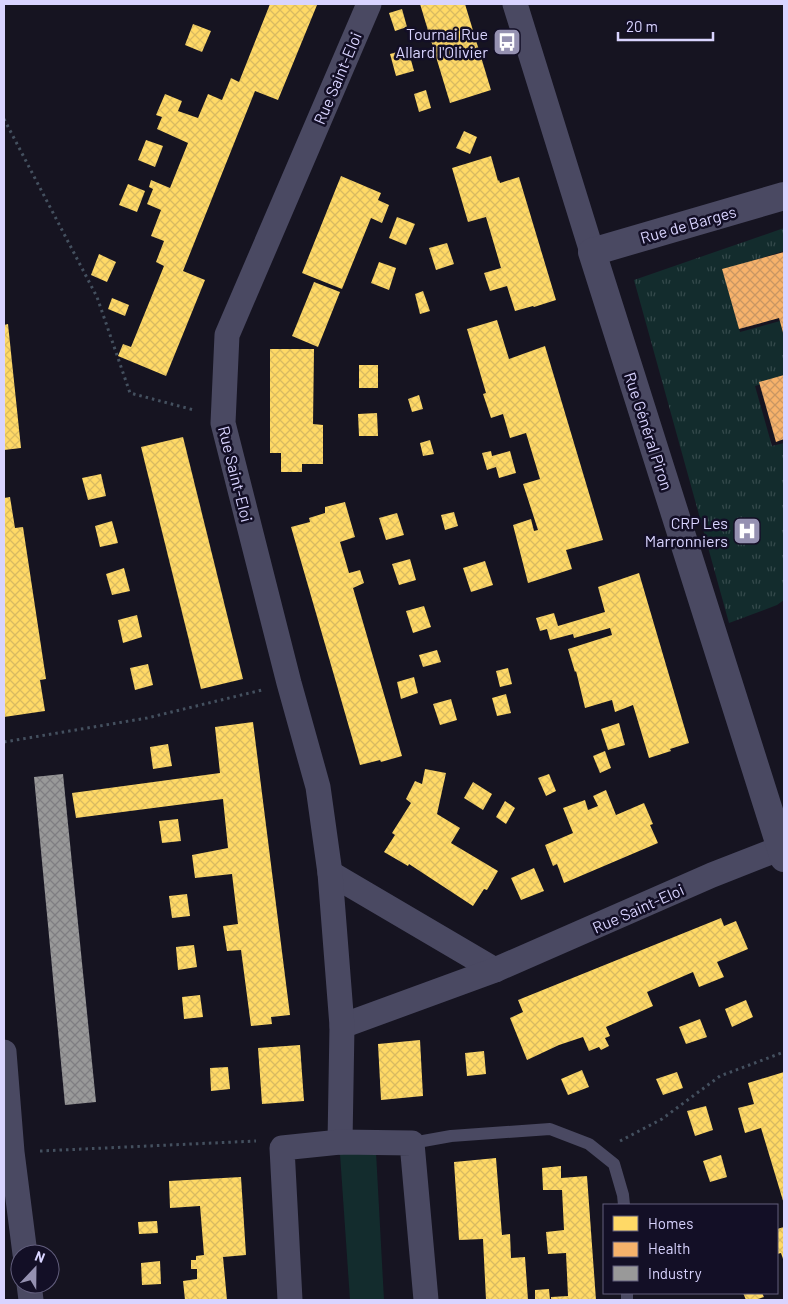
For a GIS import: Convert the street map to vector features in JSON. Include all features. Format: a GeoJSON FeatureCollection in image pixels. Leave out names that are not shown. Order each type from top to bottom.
{"type":"FeatureCollection","features":[{"type":"Feature","properties":{"kind":"street","name":"Rue Saint-Eloi"},"geometry":{"type":"LineString","coordinates":[[340,1142],[342,1026],[330,873],[318,787],[289,683],[223,423],[227,335],[369,4]]}},
{"type":"Feature","properties":{"kind":"street","name":"Rue Général Piron"},"geometry":{"type":"LineString","coordinates":[[515,4],[783,853]]}},
{"type":"Feature","properties":{"kind":"street","name":"Rue de Barges"},"geometry":{"type":"LineString","coordinates":[[592,252],[784,196]]}},
{"type":"Feature","properties":{"kind":"street","name":"Rue Saint-Eloi"},"geometry":{"type":"LineString","coordinates":[[342,1026],[495,970],[712,875],[783,853]]}},
{"type":"Feature","properties":{"kind":"street"},"geometry":{"type":"LineString","coordinates":[[330,873],[495,970]]}},
{"type":"Feature","properties":{"kind":"street"},"geometry":{"type":"LineString","coordinates":[[4,1052],[8,1153],[23,1244]]}},
{"type":"Feature","properties":{"kind":"street"},"geometry":{"type":"LineString","coordinates":[[290,1300],[282,1148],[340,1142],[412,1144],[426,1300]]}},
{"type":"Feature","properties":{"kind":"lane"},"geometry":{"type":"LineString","coordinates":[[412,1144],[450,1136],[550,1129],[589,1144],[614,1164],[624,1195],[624,1204]]}},
{"type":"Feature","properties":{"kind":"path"},"geometry":{"type":"LineString","coordinates":[[4,119],[97,297],[130,393],[192,409],[223,423]]}},
{"type":"Feature","properties":{"kind":"path"},"geometry":{"type":"LineString","coordinates":[[4,742],[148,718],[289,683]]}},
{"type":"Feature","properties":{"kind":"path"},"geometry":{"type":"LineString","coordinates":[[614,1164],[616,1143],[662,1119],[720,1076],[784,1052]]}},
{"type":"Feature","properties":{"kind":"path"},"geometry":{"type":"LineString","coordinates":[[8,1153],[266,1141],[282,1148]]}},
{"type":"Feature","properties":{"kind":"green space","name":"CRP Les Marronniers"},"geometry":{"type":"Polygon","coordinates":[[[784,228],[784,251],[723,270],[740,332],[780,321],[784,337],[784,378],[755,386],[772,446],[784,443],[784,600],[777,605],[729,623],[634,280],[784,228]]]}},
{"type":"Feature","properties":{"kind":"green space"},"geometry":{"type":"Polygon","coordinates":[[[376,1152],[384,1300],[350,1300],[340,1154],[376,1152]]]}},
{"type":"Feature","properties":{"kind":"building: Homes"},"geometry":{"type":"Polygon","coordinates":[[[270,4],[317,5],[278,100],[255,91],[183,271],[205,280],[166,376],[118,356],[123,344],[131,347],[164,266],[156,262],[164,241],[151,236],[161,210],[147,204],[153,189],[149,187],[151,180],[170,188],[188,143],[157,129],[162,117],[156,115],[165,94],[182,101],[178,111],[198,118],[208,94],[222,100],[231,78],[239,82],[270,4]]]}},
{"type":"Feature","properties":{"kind":"building: Homes"},"geometry":{"type":"Polygon","coordinates":[[[420,4],[465,4],[491,90],[450,103],[420,4]]]}},
{"type":"Feature","properties":{"kind":"building: Homes"},"geometry":{"type":"Polygon","coordinates":[[[402,9],[407,27],[395,31],[389,13],[402,9]]]}},
{"type":"Feature","properties":{"kind":"building: Homes"},"geometry":{"type":"Polygon","coordinates":[[[193,24],[211,31],[202,52],[185,45],[193,24]]]}},
{"type":"Feature","properties":{"kind":"building: Homes"},"geometry":{"type":"Polygon","coordinates":[[[408,49],[414,71],[396,76],[390,54],[408,49]]]}},
{"type":"Feature","properties":{"kind":"building: Homes"},"geometry":{"type":"Polygon","coordinates":[[[426,90],[431,108],[419,112],[414,94],[426,90]]]}},
{"type":"Feature","properties":{"kind":"building: Homes"},"geometry":{"type":"Polygon","coordinates":[[[464,131],[477,137],[470,154],[456,148],[464,131]]]}},
{"type":"Feature","properties":{"kind":"building: Homes"},"geometry":{"type":"Polygon","coordinates":[[[146,140],[163,146],[155,167],[138,160],[146,140]]]}},
{"type":"Feature","properties":{"kind":"building: Homes"},"geometry":{"type":"Polygon","coordinates":[[[491,156],[500,183],[519,177],[556,300],[515,311],[507,286],[490,291],[484,273],[501,268],[486,217],[468,222],[452,168],[491,156]]]}},
{"type":"Feature","properties":{"kind":"building: Homes"},"geometry":{"type":"Polygon","coordinates":[[[341,176],[381,193],[378,200],[389,205],[382,223],[371,218],[342,289],[302,273],[341,176]]]}},
{"type":"Feature","properties":{"kind":"building: Homes"},"geometry":{"type":"Polygon","coordinates":[[[128,184],[145,191],[137,212],[119,205],[128,184]]]}},
{"type":"Feature","properties":{"kind":"building: Homes"},"geometry":{"type":"Polygon","coordinates":[[[397,217],[415,224],[406,245],[389,238],[397,217]]]}},
{"type":"Feature","properties":{"kind":"building: Homes"},"geometry":{"type":"Polygon","coordinates":[[[447,243],[454,264],[436,270],[429,248],[447,243]]]}},
{"type":"Feature","properties":{"kind":"building: Homes"},"geometry":{"type":"Polygon","coordinates":[[[99,254],[116,262],[107,282],[91,275],[99,254]]]}},
{"type":"Feature","properties":{"kind":"building: Homes"},"geometry":{"type":"Polygon","coordinates":[[[379,262],[396,268],[389,290],[371,283],[379,262]]]}},
{"type":"Feature","properties":{"kind":"building: Homes"},"geometry":{"type":"Polygon","coordinates":[[[314,282],[340,292],[318,347],[292,336],[314,282]]]}},
{"type":"Feature","properties":{"kind":"building: Homes"},"geometry":{"type":"Polygon","coordinates":[[[423,291],[430,311],[420,314],[415,294],[423,291]]]}},
{"type":"Feature","properties":{"kind":"building: Homes"},"geometry":{"type":"Polygon","coordinates":[[[112,298],[129,305],[125,316],[108,309],[112,298]]]}},
{"type":"Feature","properties":{"kind":"building: Homes"},"geometry":{"type":"Polygon","coordinates":[[[497,320],[509,359],[545,346],[603,540],[566,550],[572,569],[528,583],[513,525],[531,519],[534,531],[538,530],[523,484],[540,479],[526,433],[510,438],[503,414],[491,418],[483,394],[486,393],[467,329],[497,320]]]}},
{"type":"Feature","properties":{"kind":"building: Homes"},"geometry":{"type":"Polygon","coordinates":[[[8,324],[21,448],[4,450],[4,325],[8,324]]]}},
{"type":"Feature","properties":{"kind":"building: Homes"},"geometry":{"type":"Polygon","coordinates":[[[270,349],[314,349],[313,424],[323,425],[323,464],[302,464],[302,472],[281,472],[281,453],[270,453],[270,349]]]}},
{"type":"Feature","properties":{"kind":"building: Homes"},"geometry":{"type":"Polygon","coordinates":[[[359,365],[378,365],[378,388],[359,388],[359,365]]]}},
{"type":"Feature","properties":{"kind":"building: Homes"},"geometry":{"type":"Polygon","coordinates":[[[419,395],[423,409],[412,412],[408,399],[419,395]]]}},
{"type":"Feature","properties":{"kind":"building: Homes"},"geometry":{"type":"Polygon","coordinates":[[[377,413],[378,436],[359,436],[358,414],[377,413]]]}},
{"type":"Feature","properties":{"kind":"building: Homes"},"geometry":{"type":"Polygon","coordinates":[[[183,437],[243,679],[201,689],[141,447],[183,437]]]}},
{"type":"Feature","properties":{"kind":"building: Homes"},"geometry":{"type":"Polygon","coordinates":[[[430,440],[434,454],[423,456],[420,443],[430,440]]]}},
{"type":"Feature","properties":{"kind":"building: Homes"},"geometry":{"type":"Polygon","coordinates":[[[491,451],[492,456],[510,451],[516,473],[499,478],[496,467],[487,470],[482,453],[491,451]]]}},
{"type":"Feature","properties":{"kind":"building: Homes"},"geometry":{"type":"Polygon","coordinates":[[[101,474],[106,496],[88,500],[82,478],[101,474]]]}},
{"type":"Feature","properties":{"kind":"building: Homes"},"geometry":{"type":"Polygon","coordinates":[[[10,497],[15,528],[23,527],[46,679],[40,680],[45,711],[4,717],[4,498],[10,497]]]}},
{"type":"Feature","properties":{"kind":"building: Homes"},"geometry":{"type":"Polygon","coordinates":[[[345,502],[355,537],[340,542],[349,573],[360,570],[364,583],[353,588],[402,756],[360,765],[291,527],[310,522],[309,518],[325,513],[325,507],[345,502]]]}},
{"type":"Feature","properties":{"kind":"building: Homes"},"geometry":{"type":"Polygon","coordinates":[[[454,512],[458,526],[445,530],[441,515],[454,512]]]}},
{"type":"Feature","properties":{"kind":"building: Homes"},"geometry":{"type":"Polygon","coordinates":[[[397,513],[404,535],[386,540],[379,518],[397,513]]]}},
{"type":"Feature","properties":{"kind":"building: Homes"},"geometry":{"type":"Polygon","coordinates":[[[112,521],[118,543],[100,547],[95,526],[112,521]]]}},
{"type":"Feature","properties":{"kind":"building: Homes"},"geometry":{"type":"Polygon","coordinates":[[[410,559],[416,580],[399,585],[392,564],[410,559]]]}},
{"type":"Feature","properties":{"kind":"building: Homes"},"geometry":{"type":"Polygon","coordinates":[[[485,561],[493,585],[471,592],[463,568],[485,561]]]}},
{"type":"Feature","properties":{"kind":"building: Homes"},"geometry":{"type":"Polygon","coordinates":[[[124,568],[130,591],[112,595],[106,574],[124,568]]]}},
{"type":"Feature","properties":{"kind":"building: Homes"},"geometry":{"type":"Polygon","coordinates":[[[639,573],[689,743],[649,758],[633,705],[615,712],[612,700],[585,708],[576,671],[568,649],[612,635],[610,628],[574,638],[573,634],[550,640],[547,629],[540,631],[536,618],[554,613],[558,626],[605,612],[598,587],[639,573]]]}},
{"type":"Feature","properties":{"kind":"building: Homes"},"geometry":{"type":"Polygon","coordinates":[[[424,606],[431,627],[413,633],[406,611],[424,606]]]}},
{"type":"Feature","properties":{"kind":"building: Homes"},"geometry":{"type":"Polygon","coordinates":[[[137,615],[142,637],[123,643],[118,620],[137,615]]]}},
{"type":"Feature","properties":{"kind":"building: Homes"},"geometry":{"type":"Polygon","coordinates":[[[437,650],[441,662],[423,667],[419,655],[437,650]]]}},
{"type":"Feature","properties":{"kind":"building: Homes"},"geometry":{"type":"Polygon","coordinates":[[[148,664],[153,685],[135,690],[130,668],[148,664]]]}},
{"type":"Feature","properties":{"kind":"building: Homes"},"geometry":{"type":"Polygon","coordinates":[[[508,668],[512,684],[500,687],[496,671],[508,668]]]}},
{"type":"Feature","properties":{"kind":"building: Homes"},"geometry":{"type":"Polygon","coordinates":[[[414,677],[418,693],[401,699],[397,682],[414,677]]]}},
{"type":"Feature","properties":{"kind":"building: Homes"},"geometry":{"type":"Polygon","coordinates":[[[506,694],[511,713],[497,716],[492,698],[506,694]]]}},
{"type":"Feature","properties":{"kind":"building: Homes"},"geometry":{"type":"Polygon","coordinates":[[[451,699],[457,720],[440,725],[433,704],[451,699]]]}},
{"type":"Feature","properties":{"kind":"building: Homes"},"geometry":{"type":"Polygon","coordinates":[[[253,722],[290,1015],[271,1017],[272,1024],[251,1026],[241,950],[227,951],[223,926],[238,924],[232,874],[195,878],[192,855],[228,848],[223,799],[76,818],[72,793],[220,773],[215,727],[253,722]]]}},
{"type":"Feature","properties":{"kind":"building: Homes"},"geometry":{"type":"Polygon","coordinates":[[[619,723],[625,745],[608,750],[601,729],[619,723]]]}},
{"type":"Feature","properties":{"kind":"building: Homes"},"geometry":{"type":"Polygon","coordinates":[[[168,744],[172,766],[153,769],[150,747],[168,744]]]}},
{"type":"Feature","properties":{"kind":"building: Homes"},"geometry":{"type":"Polygon","coordinates":[[[605,751],[611,768],[600,773],[593,756],[605,751]]]}},
{"type":"Feature","properties":{"kind":"building: Homes"},"geometry":{"type":"Polygon","coordinates":[[[425,769],[446,773],[437,814],[460,828],[451,843],[498,871],[487,890],[484,889],[473,906],[409,864],[408,866],[384,852],[395,835],[392,833],[411,803],[406,799],[415,781],[422,784],[425,769]]]}},
{"type":"Feature","properties":{"kind":"building: Homes"},"geometry":{"type":"Polygon","coordinates":[[[549,774],[556,791],[546,796],[538,778],[549,774]]]}},
{"type":"Feature","properties":{"kind":"building: Homes"},"geometry":{"type":"Polygon","coordinates":[[[473,782],[492,794],[483,810],[464,798],[473,782]]]}},
{"type":"Feature","properties":{"kind":"building: Homes"},"geometry":{"type":"Polygon","coordinates":[[[606,790],[616,815],[644,803],[653,824],[650,825],[658,843],[564,883],[557,864],[553,866],[545,845],[573,833],[563,808],[585,800],[588,810],[598,806],[593,796],[606,790]]]}},
{"type":"Feature","properties":{"kind":"building: Homes"},"geometry":{"type":"Polygon","coordinates":[[[505,801],[515,808],[506,824],[496,817],[505,801]]]}},
{"type":"Feature","properties":{"kind":"building: Homes"},"geometry":{"type":"Polygon","coordinates":[[[178,819],[181,841],[162,843],[159,821],[178,819]]]}},
{"type":"Feature","properties":{"kind":"building: Homes"},"geometry":{"type":"Polygon","coordinates":[[[534,868],[544,891],[521,900],[511,878],[534,868]]]}},
{"type":"Feature","properties":{"kind":"building: Homes"},"geometry":{"type":"Polygon","coordinates":[[[187,894],[190,916],[172,918],[169,896],[187,894]]]}},
{"type":"Feature","properties":{"kind":"building: Homes"},"geometry":{"type":"Polygon","coordinates":[[[721,918],[724,926],[736,921],[748,949],[717,962],[724,977],[699,987],[693,972],[647,992],[653,1006],[606,1027],[610,1036],[605,1038],[609,1046],[601,1050],[599,1047],[589,1051],[583,1037],[559,1045],[527,1060],[510,1018],[523,1012],[518,1000],[721,918]]]}},
{"type":"Feature","properties":{"kind":"building: Homes"},"geometry":{"type":"Polygon","coordinates":[[[194,945],[197,967],[178,970],[176,947],[194,945]]]}},
{"type":"Feature","properties":{"kind":"building: Homes"},"geometry":{"type":"Polygon","coordinates":[[[200,995],[203,1017],[184,1019],[182,997],[200,995]]]}},
{"type":"Feature","properties":{"kind":"building: Homes"},"geometry":{"type":"Polygon","coordinates":[[[746,1000],[753,1017],[732,1027],[725,1009],[746,1000]]]}},
{"type":"Feature","properties":{"kind":"building: Homes"},"geometry":{"type":"Polygon","coordinates":[[[700,1019],[707,1037],[686,1044],[679,1027],[700,1019]]]}},
{"type":"Feature","properties":{"kind":"building: Homes"},"geometry":{"type":"Polygon","coordinates":[[[420,1040],[423,1096],[381,1100],[378,1044],[420,1040]]]}},
{"type":"Feature","properties":{"kind":"building: Homes"},"geometry":{"type":"Polygon","coordinates":[[[300,1045],[304,1101],[262,1104],[258,1048],[300,1045]]]}},
{"type":"Feature","properties":{"kind":"building: Homes"},"geometry":{"type":"Polygon","coordinates":[[[484,1051],[486,1074],[467,1076],[465,1053],[484,1051]]]}},
{"type":"Feature","properties":{"kind":"building: Homes"},"geometry":{"type":"Polygon","coordinates":[[[228,1067],[230,1089],[211,1091],[210,1068],[228,1067]]]}},
{"type":"Feature","properties":{"kind":"building: Homes"},"geometry":{"type":"Polygon","coordinates":[[[582,1070],[589,1087],[568,1095],[561,1079],[582,1070]]]}},
{"type":"Feature","properties":{"kind":"building: Homes"},"geometry":{"type":"Polygon","coordinates":[[[677,1072],[683,1088],[663,1095],[656,1079],[677,1072]]]}},
{"type":"Feature","properties":{"kind":"building: Homes"},"geometry":{"type":"Polygon","coordinates":[[[784,1072],[784,1204],[761,1128],[745,1133],[738,1108],[754,1104],[748,1083],[784,1072]]]}},
{"type":"Feature","properties":{"kind":"building: Homes"},"geometry":{"type":"Polygon","coordinates":[[[706,1106],[713,1130],[695,1136],[687,1111],[706,1106]]]}},
{"type":"Feature","properties":{"kind":"building: Homes"},"geometry":{"type":"Polygon","coordinates":[[[721,1155],[727,1177],[710,1182],[703,1161],[721,1155]]]}},
{"type":"Feature","properties":{"kind":"building: Homes"},"geometry":{"type":"Polygon","coordinates":[[[496,1158],[502,1235],[510,1234],[511,1258],[525,1257],[528,1300],[486,1300],[483,1239],[459,1240],[454,1162],[496,1158]]]}},
{"type":"Feature","properties":{"kind":"building: Homes"},"geometry":{"type":"Polygon","coordinates":[[[561,1166],[561,1178],[587,1176],[596,1300],[551,1300],[551,1297],[568,1296],[566,1253],[548,1254],[546,1232],[564,1230],[562,1190],[543,1190],[542,1168],[561,1166]]]}},
{"type":"Feature","properties":{"kind":"building: Homes"},"geometry":{"type":"Polygon","coordinates":[[[241,1177],[246,1255],[223,1257],[227,1300],[185,1300],[183,1281],[197,1279],[197,1269],[191,1269],[191,1260],[196,1260],[196,1256],[204,1255],[200,1206],[170,1208],[169,1181],[241,1177]]]}},
{"type":"Feature","properties":{"kind":"building: Homes"},"geometry":{"type":"Polygon","coordinates":[[[157,1221],[158,1233],[139,1234],[138,1222],[157,1221]]]}},
{"type":"Feature","properties":{"kind":"building: Homes"},"geometry":{"type":"Polygon","coordinates":[[[784,1227],[784,1262],[781,1253],[778,1254],[778,1229],[784,1227]]]}},
{"type":"Feature","properties":{"kind":"building: Homes"},"geometry":{"type":"Polygon","coordinates":[[[160,1261],[161,1284],[142,1285],[141,1263],[160,1261]]]}},
{"type":"Feature","properties":{"kind":"building: Homes"},"geometry":{"type":"Polygon","coordinates":[[[549,1289],[550,1300],[535,1300],[535,1290],[549,1289]]]}},
{"type":"Feature","properties":{"kind":"building: Homes"},"geometry":{"type":"Polygon","coordinates":[[[743,1294],[762,1294],[764,1297],[755,1300],[746,1300],[743,1294]]]}},
{"type":"Feature","properties":{"kind":"building: Health"},"geometry":{"type":"Polygon","coordinates":[[[784,252],[784,336],[779,318],[739,329],[722,269],[784,252]]]}},
{"type":"Feature","properties":{"kind":"building: Health"},"geometry":{"type":"Polygon","coordinates":[[[784,375],[784,439],[776,442],[759,382],[784,375]]]}},
{"type":"Feature","properties":{"kind":"building: Industry"},"geometry":{"type":"Polygon","coordinates":[[[63,774],[96,1102],[65,1105],[34,777],[63,774]]]}},
{"type":"Feature","properties":{"kind":"place","name":"Tournai Rue Allard l'Olivier"},"geometry":{"type":"Point","coordinates":[507,42]}},
{"type":"Feature","properties":{"kind":"place","name":"CRP Les Marronniers"},"geometry":{"type":"Point","coordinates":[747,531]}}]}
